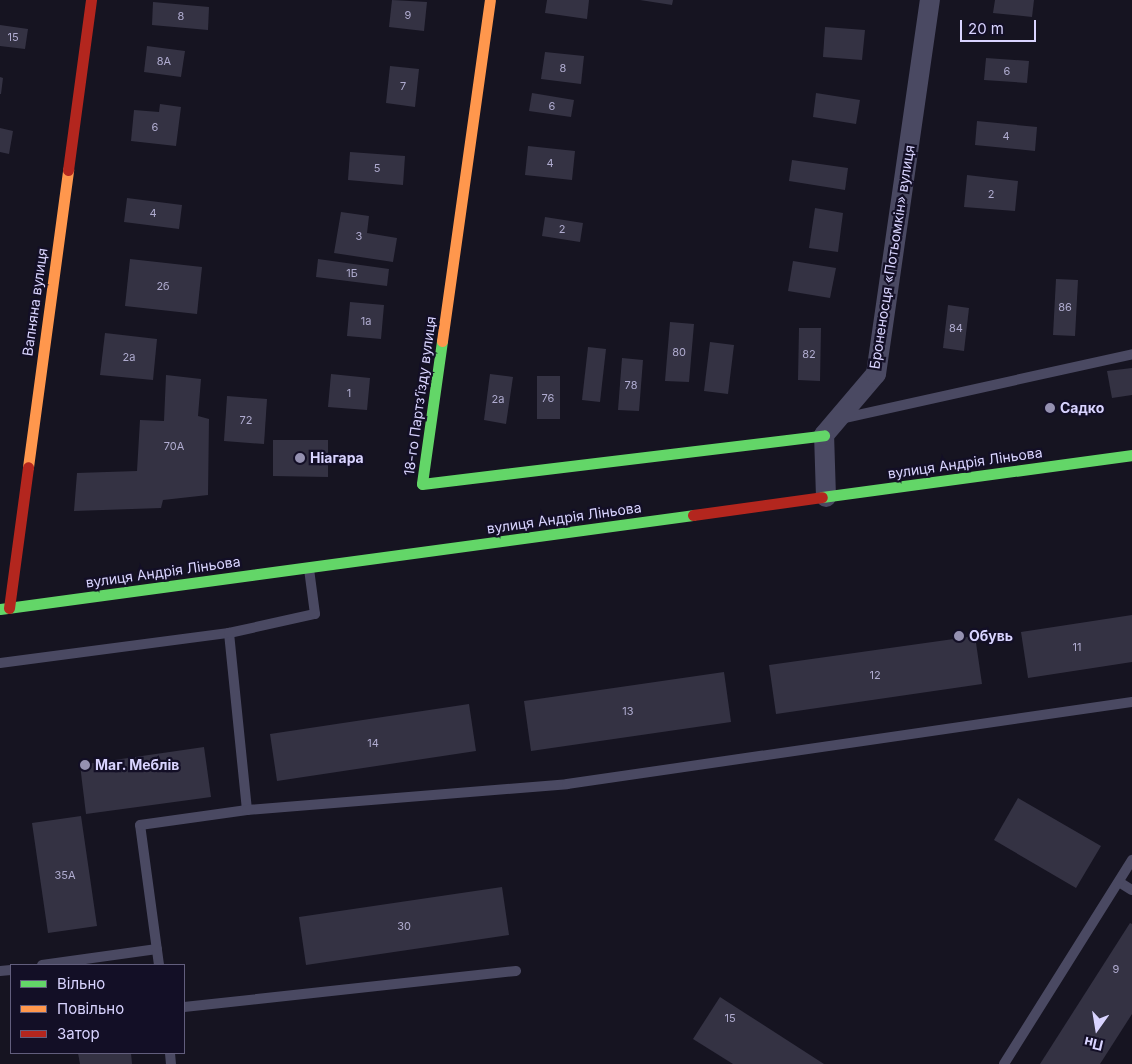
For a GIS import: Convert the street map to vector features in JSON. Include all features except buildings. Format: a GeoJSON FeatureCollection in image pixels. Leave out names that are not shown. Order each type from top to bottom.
{"type":"FeatureCollection","features":[{"type":"Feature","properties":{"kind":"street","name":"Вапняна вулиця"},"geometry":{"type":"LineString","coordinates":[[5,608],[91,0]]}},
{"type":"Feature","properties":{"kind":"street","name":"18-го Партз’їзду вулиця"},"geometry":{"type":"LineString","coordinates":[[490,0],[422,484],[824,436]]}},
{"type":"Feature","properties":{"kind":"street","name":"Броненосця «Потьомкін» вулиця"},"geometry":{"type":"LineString","coordinates":[[824,436],[876,374],[930,0]]}},
{"type":"Feature","properties":{"kind":"street"},"geometry":{"type":"LineString","coordinates":[[824,436],[826,497]]}},
{"type":"Feature","properties":{"kind":"street","name":"вулиця Андрія Ліньова"},"geometry":{"type":"LineString","coordinates":[[5,608],[1132,455]]}},
{"type":"Feature","properties":{"kind":"lane"},"geometry":{"type":"LineString","coordinates":[[838,419],[1132,354]]}},
{"type":"Feature","properties":{"kind":"lane"},"geometry":{"type":"LineString","coordinates":[[0,663],[229,633],[316,614],[309,568]]}},
{"type":"Feature","properties":{"kind":"lane"},"geometry":{"type":"LineString","coordinates":[[229,633],[247,810]]}},
{"type":"Feature","properties":{"kind":"lane"},"geometry":{"type":"LineString","coordinates":[[159,964],[140,825],[247,810],[567,784],[1132,702]]}},
{"type":"Feature","properties":{"kind":"lane"},"geometry":{"type":"LineString","coordinates":[[1004,1064],[1132,860]]}},
{"type":"Feature","properties":{"kind":"lane"},"geometry":{"type":"LineString","coordinates":[[1119,882],[1132,890]]}},
{"type":"Feature","properties":{"kind":"lane"},"geometry":{"type":"LineString","coordinates":[[49,964],[157,949]]}},
{"type":"Feature","properties":{"kind":"lane"},"geometry":{"type":"LineString","coordinates":[[185,1007],[516,972]]}},
{"type":"Feature","properties":{"kind":"traffic: fast"},"geometry":{"type":"LineString","coordinates":[[442,341],[422,484],[824,435]]}},
{"type":"Feature","properties":{"kind":"traffic: fast"},"geometry":{"type":"LineString","coordinates":[[822,497],[1132,455]]}},
{"type":"Feature","properties":{"kind":"traffic: fast"},"geometry":{"type":"LineString","coordinates":[[0,609],[693,515]]}},
{"type":"Feature","properties":{"kind":"traffic: slow"},"geometry":{"type":"LineString","coordinates":[[442,341],[490,0]]}},
{"type":"Feature","properties":{"kind":"traffic: slow"},"geometry":{"type":"LineString","coordinates":[[28,467],[68,170]]}},
{"type":"Feature","properties":{"kind":"traffic: jam"},"geometry":{"type":"LineString","coordinates":[[68,170],[91,0]]}},
{"type":"Feature","properties":{"kind":"traffic: jam"},"geometry":{"type":"LineString","coordinates":[[9,608],[28,467]]}},
{"type":"Feature","properties":{"kind":"traffic: jam"},"geometry":{"type":"LineString","coordinates":[[693,515],[822,497]]}},
{"type":"Feature","properties":{"kind":"place","name":"Садко"},"geometry":{"type":"Point","coordinates":[1050,408]}},
{"type":"Feature","properties":{"kind":"place","name":"Ніагара"},"geometry":{"type":"Point","coordinates":[300,458]}},
{"type":"Feature","properties":{"kind":"place","name":"Обувь"},"geometry":{"type":"Point","coordinates":[959,636]}},
{"type":"Feature","properties":{"kind":"place","name":"Маг. Меблів"},"geometry":{"type":"Point","coordinates":[85,765]}}]}
